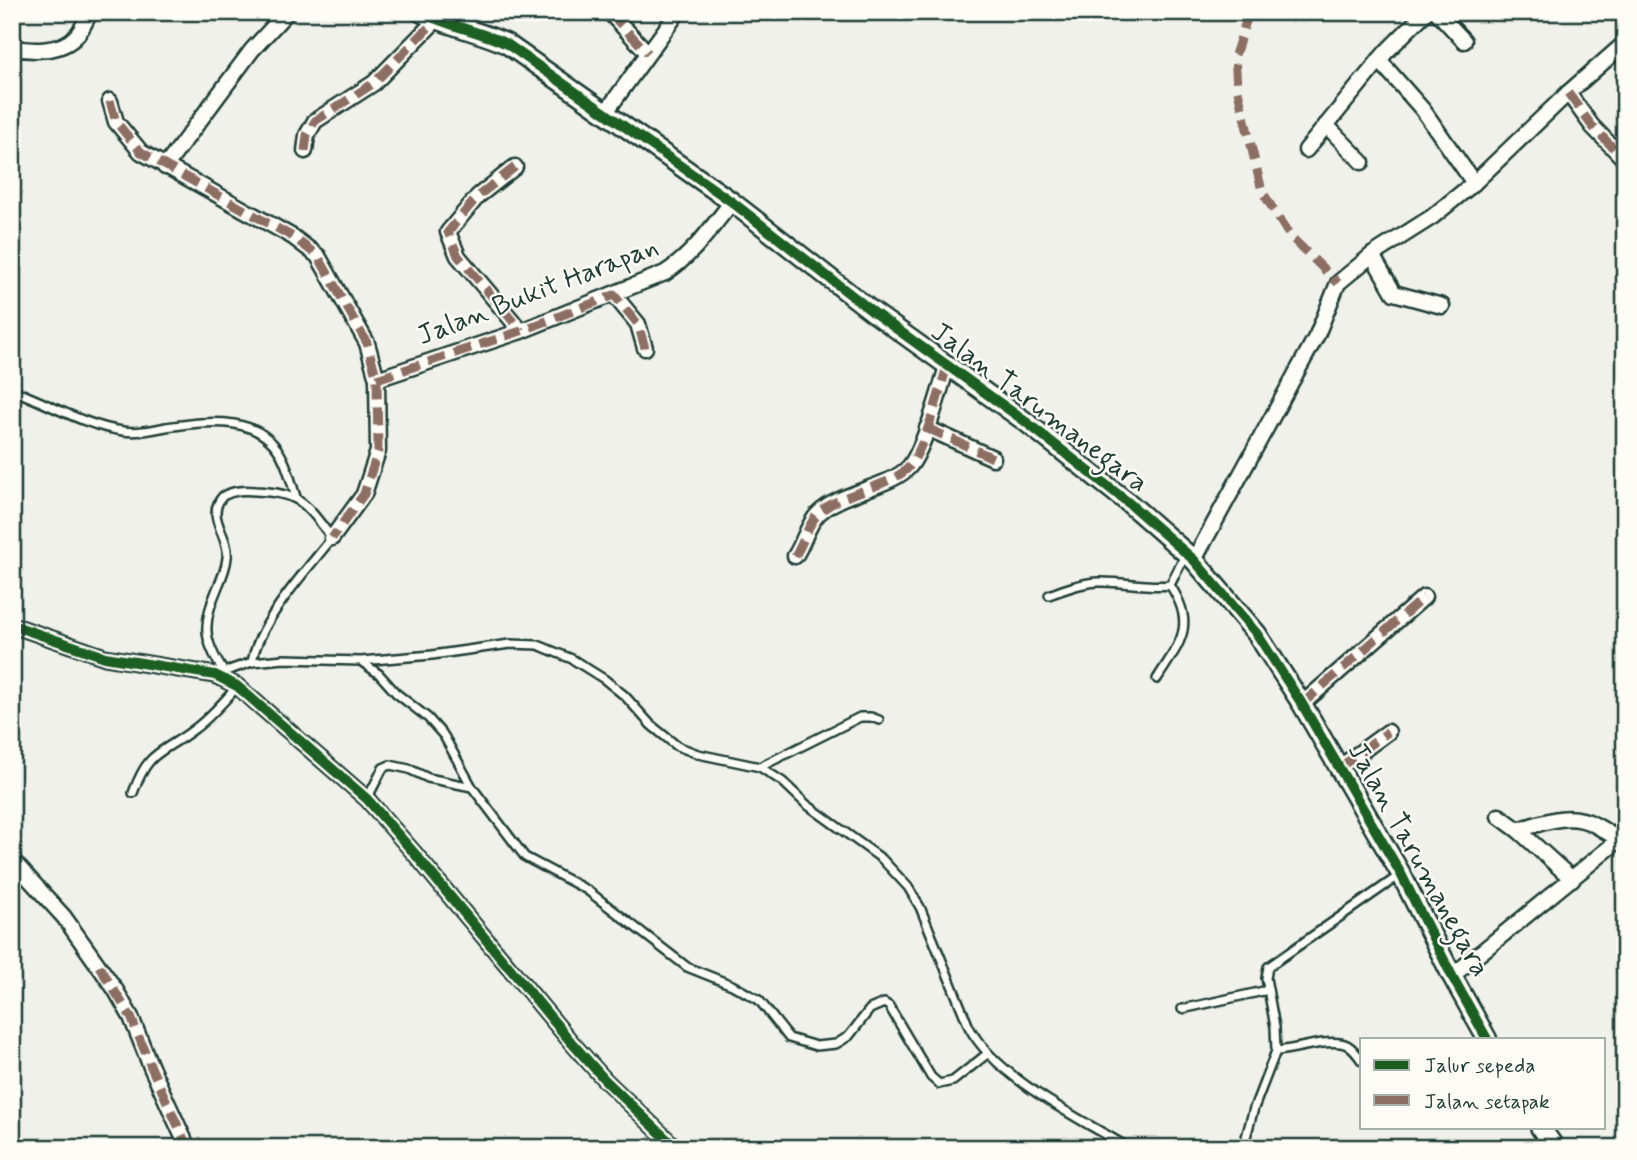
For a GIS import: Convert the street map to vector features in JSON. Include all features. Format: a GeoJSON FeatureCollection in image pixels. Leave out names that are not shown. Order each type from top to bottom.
{"type":"FeatureCollection","features":[{"type":"Feature","properties":{"kind":"street"},"geometry":{"type":"LineString","coordinates":[[12,47],[42,50],[69,43],[79,33],[90,12]]}},
{"type":"Feature","properties":{"kind":"street"},"geometry":{"type":"LineString","coordinates":[[165,167],[252,50],[288,12]]}},
{"type":"Feature","properties":{"kind":"street"},"geometry":{"type":"LineString","coordinates":[[609,12],[648,53]]}},
{"type":"Feature","properties":{"kind":"street"},"geometry":{"type":"LineString","coordinates":[[606,112],[678,12]]}},
{"type":"Feature","properties":{"kind":"street"},"geometry":{"type":"LineString","coordinates":[[1306,150],[1379,61],[1426,12]]}},
{"type":"Feature","properties":{"kind":"street"},"geometry":{"type":"LineString","coordinates":[[1437,12],[1464,41]]}},
{"type":"Feature","properties":{"kind":"street"},"geometry":{"type":"LineString","coordinates":[[305,151],[307,135],[316,121],[374,83],[428,16]]}},
{"type":"Feature","properties":{"kind":"street","name":"Jalan Tarumanegara"},"geometry":{"type":"LineString","coordinates":[[428,16],[507,44],[606,112],[732,202],[873,312],[1069,455],[1190,557],[1257,634],[1302,705],[1401,874],[1486,1038]]}},
{"type":"Feature","properties":{"kind":"street"},"geometry":{"type":"LineString","coordinates":[[1190,557],[1317,335],[1338,283],[1372,255],[1432,217],[1474,183],[1625,43]]}},
{"type":"Feature","properties":{"kind":"street"},"geometry":{"type":"LineString","coordinates":[[1379,61],[1423,110],[1474,183]]}},
{"type":"Feature","properties":{"kind":"street"},"geometry":{"type":"LineString","coordinates":[[1568,93],[1592,126],[1625,160]]}},
{"type":"Feature","properties":{"kind":"street"},"geometry":{"type":"LineString","coordinates":[[110,101],[116,122],[141,152],[293,237],[313,251],[367,343],[377,379],[378,451],[363,494],[332,538]]}},
{"type":"Feature","properties":{"kind":"street"},"geometry":{"type":"LineString","coordinates":[[1326,125],[1362,162]]}},
{"type":"Feature","properties":{"kind":"street"},"geometry":{"type":"LineString","coordinates":[[515,167],[478,196],[448,232],[458,256],[521,331]]}},
{"type":"Feature","properties":{"kind":"street","name":"Jalan Bukit Harapan"},"geometry":{"type":"LineString","coordinates":[[377,379],[521,331],[665,273],[681,262],[732,202]]}},
{"type":"Feature","properties":{"kind":"street"},"geometry":{"type":"LineString","coordinates":[[1372,255],[1394,293],[1442,306]]}},
{"type":"Feature","properties":{"kind":"street"},"geometry":{"type":"LineString","coordinates":[[614,295],[638,324],[645,348]]}},
{"type":"Feature","properties":{"kind":"street"},"geometry":{"type":"LineString","coordinates":[[795,556],[813,521],[822,510],[907,469],[927,428],[947,366]]}},
{"type":"Feature","properties":{"kind":"street"},"geometry":{"type":"LineString","coordinates":[[927,428],[993,458]]}},
{"type":"Feature","properties":{"kind":"street"},"geometry":{"type":"LineString","coordinates":[[1302,705],[1424,597]]}},
{"type":"Feature","properties":{"kind":"street"},"geometry":{"type":"LineString","coordinates":[[12,625],[105,657],[220,673],[367,799],[604,1080],[676,1148]]}},
{"type":"Feature","properties":{"kind":"street"},"geometry":{"type":"LineString","coordinates":[[1339,768],[1388,732]]}},
{"type":"Feature","properties":{"kind":"street"},"geometry":{"type":"LineString","coordinates":[[1499,816],[1572,879]]}},
{"type":"Feature","properties":{"kind":"street"},"geometry":{"type":"LineString","coordinates":[[1452,976],[1623,839],[1592,823],[1574,818],[1555,818],[1518,830]]}},
{"type":"Feature","properties":{"kind":"street"},"geometry":{"type":"LineString","coordinates":[[12,860],[56,907],[115,989],[131,1017],[188,1148]]}},
{"type":"Feature","properties":{"kind":"street"},"geometry":{"type":"LineString","coordinates":[[1542,1128],[1555,1148]]}},
{"type":"Feature","properties":{"kind":"lane"},"geometry":{"type":"LineString","coordinates":[[12,390],[88,421],[125,432],[232,422],[252,428],[271,440],[285,461],[296,497],[332,538],[266,626],[256,644],[252,662]]}},
{"type":"Feature","properties":{"kind":"lane"},"geometry":{"type":"LineString","coordinates":[[296,497],[272,492],[237,491],[223,496],[217,505],[216,517],[228,557],[208,613],[205,632],[220,673],[252,662],[284,659],[361,661],[510,644],[538,645],[572,659],[625,696],[651,725],[677,746],[698,754],[760,766],[783,782],[806,804],[882,859],[908,887],[920,907],[969,1027],[987,1054],[1040,1093],[1129,1148]]}},
{"type":"Feature","properties":{"kind":"lane"},"geometry":{"type":"LineString","coordinates":[[1170,585],[1190,557]]}},
{"type":"Feature","properties":{"kind":"lane"},"geometry":{"type":"LineString","coordinates":[[1049,595],[1097,582],[1170,585]]}},
{"type":"Feature","properties":{"kind":"lane"},"geometry":{"type":"LineString","coordinates":[[1157,679],[1185,632],[1185,614],[1170,585]]}},
{"type":"Feature","properties":{"kind":"lane"},"geometry":{"type":"LineString","coordinates":[[361,661],[379,674],[405,702],[436,727],[472,787],[525,857],[587,890],[687,967],[732,985],[759,1000],[789,1038],[816,1046],[835,1044],[849,1036],[870,1009],[884,1003],[889,1006],[931,1077],[939,1084],[953,1081],[987,1054]]}},
{"type":"Feature","properties":{"kind":"lane"},"geometry":{"type":"LineString","coordinates":[[133,793],[140,773],[151,759],[205,721],[237,687]]}},
{"type":"Feature","properties":{"kind":"lane"},"geometry":{"type":"LineString","coordinates":[[760,766],[860,717],[878,720]]}},
{"type":"Feature","properties":{"kind":"lane"},"geometry":{"type":"LineString","coordinates":[[367,799],[383,768],[390,765],[440,781],[472,787]]}},
{"type":"Feature","properties":{"kind":"lane"},"geometry":{"type":"LineString","coordinates":[[1242,1148],[1276,1051],[1266,971],[1272,962],[1401,874]]}},
{"type":"Feature","properties":{"kind":"lane"},"geometry":{"type":"LineString","coordinates":[[1182,1009],[1268,990]]}},
{"type":"Feature","properties":{"kind":"lane"},"geometry":{"type":"LineString","coordinates":[[1276,1051],[1343,1043],[1353,1049],[1360,1058]]}},
{"type":"Feature","properties":{"kind":"marked path"},"geometry":{"type":"LineString","coordinates":[[609,12],[648,53]]}},
{"type":"Feature","properties":{"kind":"marked path"},"geometry":{"type":"LineString","coordinates":[[1249,12],[1235,55],[1237,87],[1262,191],[1289,235],[1338,283]]}},
{"type":"Feature","properties":{"kind":"marked path"},"geometry":{"type":"LineString","coordinates":[[305,151],[307,135],[315,121],[374,83],[436,20]]}},
{"type":"Feature","properties":{"kind":"marked path"},"geometry":{"type":"LineString","coordinates":[[1568,93],[1592,126],[1625,160]]}},
{"type":"Feature","properties":{"kind":"marked path"},"geometry":{"type":"LineString","coordinates":[[110,101],[116,122],[141,152],[293,237],[318,256],[367,343],[377,379],[378,451],[364,494],[332,538]]}},
{"type":"Feature","properties":{"kind":"marked path"},"geometry":{"type":"LineString","coordinates":[[515,167],[478,196],[448,232],[458,256],[521,331]]}},
{"type":"Feature","properties":{"kind":"marked path"},"geometry":{"type":"LineString","coordinates":[[377,379],[521,331],[614,295],[638,324],[645,348]]}},
{"type":"Feature","properties":{"kind":"marked path"},"geometry":{"type":"LineString","coordinates":[[795,556],[818,514],[838,501],[890,480],[909,467],[926,434],[947,366]]}},
{"type":"Feature","properties":{"kind":"marked path"},"geometry":{"type":"LineString","coordinates":[[927,428],[993,458]]}},
{"type":"Feature","properties":{"kind":"marked path"},"geometry":{"type":"LineString","coordinates":[[1302,704],[1424,597]]}},
{"type":"Feature","properties":{"kind":"marked path"},"geometry":{"type":"LineString","coordinates":[[1339,768],[1388,732]]}},
{"type":"Feature","properties":{"kind":"marked path"},"geometry":{"type":"LineString","coordinates":[[1620,840],[1625,841]]}},
{"type":"Feature","properties":{"kind":"marked path"},"geometry":{"type":"LineString","coordinates":[[99,966],[131,1017],[188,1148]]}},
{"type":"Feature","properties":{"kind":"cycle path"},"geometry":{"type":"LineString","coordinates":[[421,12],[507,44],[732,202],[873,312],[1026,422],[1130,504],[1194,560],[1257,634],[1302,704],[1401,874],[1486,1038]]}},
{"type":"Feature","properties":{"kind":"cycle path"},"geometry":{"type":"LineString","coordinates":[[12,625],[105,657],[215,675],[237,686],[367,799],[571,1042],[605,1080],[676,1148]]}}]}
